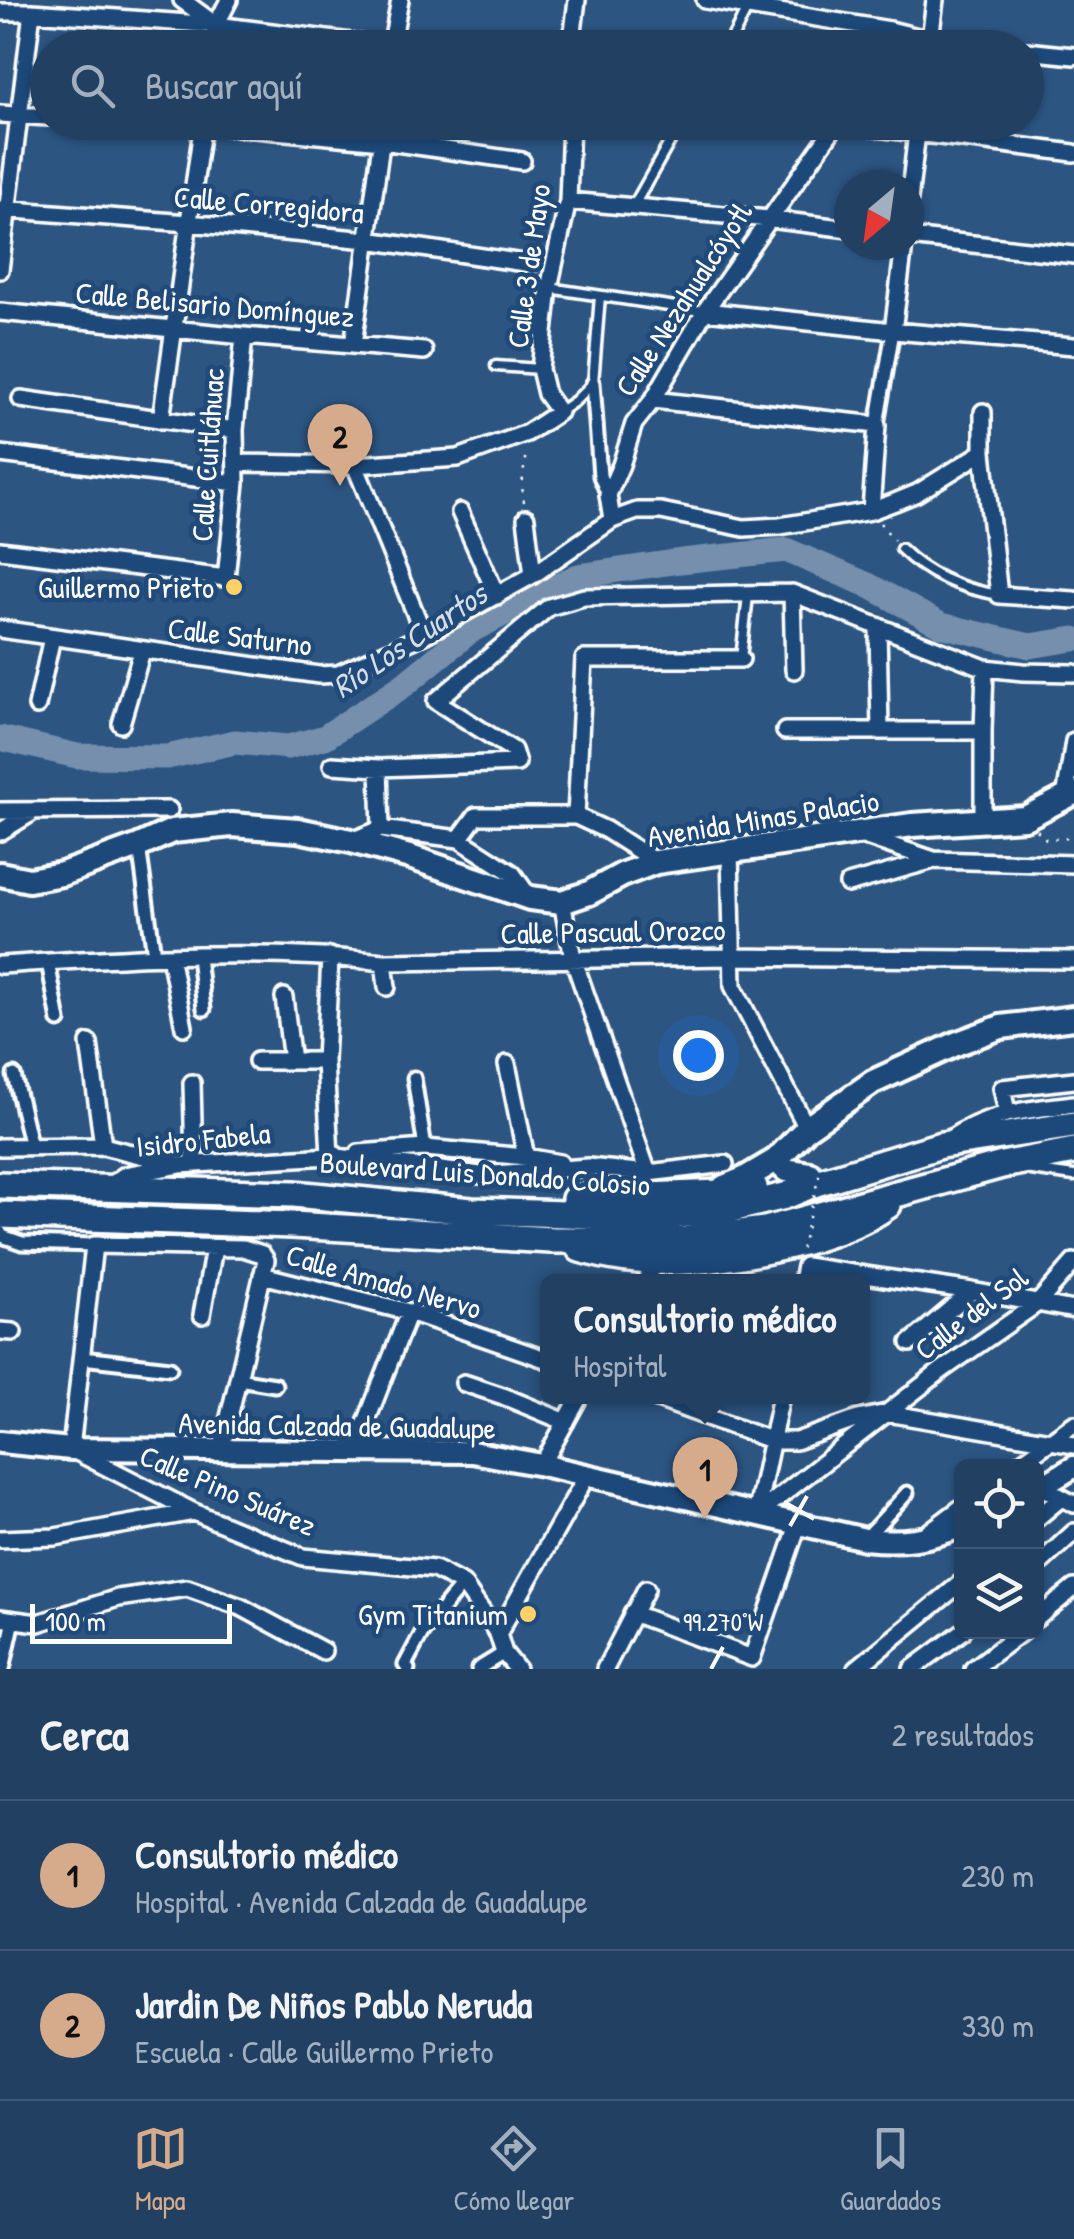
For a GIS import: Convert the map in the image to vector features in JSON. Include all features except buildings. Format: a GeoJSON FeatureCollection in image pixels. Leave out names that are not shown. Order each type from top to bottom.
{"type":"FeatureCollection","features":[{"type":"Feature","properties":{"kind":"highway","name":"Boulevard Luis Donaldo Colosio"},"geometry":{"type":"LineString","coordinates":[[0,1185],[294,1194],[472,1211],[654,1218],[723,1211],[784,1196],[822,1172],[941,1145],[1074,1125]]}},
{"type":"Feature","properties":{"kind":"highway","name":"Boulevard Luis Donaldo Colosio"},"geometry":{"type":"LineString","coordinates":[[0,1215],[292,1225],[551,1240],[684,1240],[765,1230],[1002,1165],[1074,1151]]}},
{"type":"Feature","properties":{"kind":"highway"},"geometry":{"type":"LineString","coordinates":[[546,1213],[573,1199],[720,1194],[822,1172]]}},
{"type":"Feature","properties":{"kind":"highway"},"geometry":{"type":"LineString","coordinates":[[47,1218],[58,1212],[154,1216],[158,1210],[158,1202],[152,1198],[58,1192],[48,1186]]}},
{"type":"Feature","properties":{"kind":"highway"},"geometry":{"type":"LineString","coordinates":[[551,1240],[650,1272],[757,1254],[808,1240],[862,1221],[908,1191]]}},
{"type":"Feature","properties":{"kind":"highway"},"geometry":{"type":"LineString","coordinates":[[292,1225],[281,1220],[213,1217],[206,1213],[206,1200],[211,1196],[286,1198],[294,1194]]}},
{"type":"Feature","properties":{"kind":"main road","name":"Avenida Minas Palacio"},"geometry":{"type":"LineString","coordinates":[[562,902],[656,862],[912,825],[1025,818],[1069,796]]}},
{"type":"Feature","properties":{"kind":"main road"},"geometry":{"type":"LineString","coordinates":[[0,874],[29,880],[62,874],[172,831],[232,825],[298,830],[351,841],[530,898],[562,902]]}},
{"type":"Feature","properties":{"kind":"main road"},"geometry":{"type":"LineString","coordinates":[[710,1193],[744,1180],[776,1160],[807,1128],[874,1082],[1000,1027],[1074,1018]]}},
{"type":"Feature","properties":{"kind":"main road"},"geometry":{"type":"LineString","coordinates":[[776,1160],[786,1170],[822,1172]]}},
{"type":"Feature","properties":{"kind":"street"},"geometry":{"type":"LineString","coordinates":[[182,0],[216,25]]}},
{"type":"Feature","properties":{"kind":"street"},"geometry":{"type":"LineString","coordinates":[[215,30],[229,0]]}},
{"type":"Feature","properties":{"kind":"street"},"geometry":{"type":"LineString","coordinates":[[394,30],[400,0]]}},
{"type":"Feature","properties":{"kind":"street"},"geometry":{"type":"LineString","coordinates":[[574,30],[577,0]]}},
{"type":"Feature","properties":{"kind":"street"},"geometry":{"type":"LineString","coordinates":[[705,0],[890,30]]}},
{"type":"Feature","properties":{"kind":"street"},"geometry":{"type":"LineString","coordinates":[[931,30],[934,0]]}},
{"type":"Feature","properties":{"kind":"street"},"geometry":{"type":"LineString","coordinates":[[0,270],[26,6]]}},
{"type":"Feature","properties":{"kind":"street"},"geometry":{"type":"LineString","coordinates":[[0,12],[26,6],[256,30]]}},
{"type":"Feature","properties":{"kind":"street"},"geometry":{"type":"LineString","coordinates":[[1044,53],[1074,56]]}},
{"type":"Feature","properties":{"kind":"street"},"geometry":{"type":"LineString","coordinates":[[0,114],[30,116]]}},
{"type":"Feature","properties":{"kind":"street"},"geometry":{"type":"LineString","coordinates":[[161,420],[201,140]]}},
{"type":"Feature","properties":{"kind":"street"},"geometry":{"type":"LineString","coordinates":[[372,140],[522,161]]}},
{"type":"Feature","properties":{"kind":"street","name":"Calle 3 de Mayo"},"geometry":{"type":"LineString","coordinates":[[559,412],[546,394],[540,369],[548,288],[568,201],[570,140]]}},
{"type":"Feature","properties":{"kind":"street","name":"Calle Nezahualcóyotl"},"geometry":{"type":"LineString","coordinates":[[608,494],[634,424],[653,400],[704,311],[823,140]]}},
{"type":"Feature","properties":{"kind":"street"},"geometry":{"type":"LineString","coordinates":[[912,170],[916,140]]}},
{"type":"Feature","properties":{"kind":"street"},"geometry":{"type":"LineString","coordinates":[[996,140],[1074,152]]}},
{"type":"Feature","properties":{"kind":"street"},"geometry":{"type":"LineString","coordinates":[[354,345],[382,141]]}},
{"type":"Feature","properties":{"kind":"street"},"geometry":{"type":"LineString","coordinates":[[568,201],[834,227]]}},
{"type":"Feature","properties":{"kind":"street","name":"Calle Corregidora"},"geometry":{"type":"LineString","coordinates":[[3,210],[368,240],[531,264]]}},
{"type":"Feature","properties":{"kind":"street"},"geometry":{"type":"LineString","coordinates":[[924,239],[1074,255]]}},
{"type":"Feature","properties":{"kind":"street"},"geometry":{"type":"LineString","coordinates":[[870,511],[877,426],[902,260]]}},
{"type":"Feature","properties":{"kind":"street"},"geometry":{"type":"LineString","coordinates":[[704,311],[1074,346]]}},
{"type":"Feature","properties":{"kind":"street","name":"Calle Belisario Domínguez"},"geometry":{"type":"LineString","coordinates":[[0,312],[424,350]]}},
{"type":"Feature","properties":{"kind":"street","name":"Calle Cuitláhuac"},"geometry":{"type":"LineString","coordinates":[[0,550],[226,578],[244,336]]}},
{"type":"Feature","properties":{"kind":"street"},"geometry":{"type":"LineString","coordinates":[[593,383],[600,476],[612,520],[638,511],[661,511],[744,528],[870,511],[917,493],[983,452]]}},
{"type":"Feature","properties":{"kind":"street"},"geometry":{"type":"LineString","coordinates":[[21,399],[235,430]]}},
{"type":"Feature","properties":{"kind":"street"},"geometry":{"type":"LineString","coordinates":[[653,400],[877,426]]}},
{"type":"Feature","properties":{"kind":"street"},"geometry":{"type":"LineString","coordinates":[[236,464],[355,464],[458,458],[528,433],[559,412]]}},
{"type":"Feature","properties":{"kind":"street"},"geometry":{"type":"LineString","coordinates":[[983,412],[983,452],[999,594],[1074,600]]}},
{"type":"Feature","properties":{"kind":"street"},"geometry":{"type":"LineString","coordinates":[[0,454],[236,483]]}},
{"type":"Feature","properties":{"kind":"street"},"geometry":{"type":"LineString","coordinates":[[355,464],[424,635]]}},
{"type":"Feature","properties":{"kind":"street"},"geometry":{"type":"LineString","coordinates":[[460,512],[497,596]]}},
{"type":"Feature","properties":{"kind":"street"},"geometry":{"type":"LineString","coordinates":[[526,518],[533,576]]}},
{"type":"Feature","properties":{"kind":"street","name":"Calle Saturno"},"geometry":{"type":"LineString","coordinates":[[0,630],[319,675],[338,674],[424,635],[533,576],[612,520]]}},
{"type":"Feature","properties":{"kind":"street"},"geometry":{"type":"LineString","coordinates":[[792,593],[794,670]]}},
{"type":"Feature","properties":{"kind":"street"},"geometry":{"type":"LineString","coordinates":[[332,765],[379,768],[517,762],[512,750],[436,701],[550,607],[584,597],[792,593],[985,668],[1074,673]]}},
{"type":"Feature","properties":{"kind":"street"},"geometry":{"type":"LineString","coordinates":[[878,626],[880,731]]}},
{"type":"Feature","properties":{"kind":"street"},"geometry":{"type":"LineString","coordinates":[[37,706],[52,638]]}},
{"type":"Feature","properties":{"kind":"street"},"geometry":{"type":"LineString","coordinates":[[121,724],[142,651]]}},
{"type":"Feature","properties":{"kind":"street"},"geometry":{"type":"LineString","coordinates":[[576,816],[584,660],[742,659]]}},
{"type":"Feature","properties":{"kind":"street"},"geometry":{"type":"LineString","coordinates":[[983,821],[985,668]]}},
{"type":"Feature","properties":{"kind":"street"},"geometry":{"type":"LineString","coordinates":[[785,732],[982,731]]}},
{"type":"Feature","properties":{"kind":"street"},"geometry":{"type":"LineString","coordinates":[[1069,796],[1074,740]]}},
{"type":"Feature","properties":{"kind":"street"},"geometry":{"type":"LineString","coordinates":[[379,768],[382,829]]}},
{"type":"Feature","properties":{"kind":"street"},"geometry":{"type":"LineString","coordinates":[[0,811],[170,810]]}},
{"type":"Feature","properties":{"kind":"street"},"geometry":{"type":"LineString","coordinates":[[0,832],[34,811]]}},
{"type":"Feature","properties":{"kind":"street"},"geometry":{"type":"LineString","coordinates":[[459,838],[476,816],[576,816],[656,862]]}},
{"type":"Feature","properties":{"kind":"street"},"geometry":{"type":"LineString","coordinates":[[351,841],[382,829],[459,838],[512,872],[530,898]]}},
{"type":"Feature","properties":{"kind":"street"},"geometry":{"type":"LineString","coordinates":[[855,833],[934,860]]}},
{"type":"Feature","properties":{"kind":"street"},"geometry":{"type":"LineString","coordinates":[[139,846],[162,956],[184,1027]]}},
{"type":"Feature","properties":{"kind":"street"},"geometry":{"type":"LineString","coordinates":[[730,850],[732,986],[807,1128]]}},
{"type":"Feature","properties":{"kind":"street"},"geometry":{"type":"LineString","coordinates":[[848,884],[934,860],[1074,864]]}},
{"type":"Feature","properties":{"kind":"street"},"geometry":{"type":"LineString","coordinates":[[562,902],[573,958],[648,1173]]}},
{"type":"Feature","properties":{"kind":"street","name":"Calle Pascual Orozco"},"geometry":{"type":"LineString","coordinates":[[0,965],[162,956],[330,956],[384,962],[573,958],[1074,960]]}},
{"type":"Feature","properties":{"kind":"street"},"geometry":{"type":"LineString","coordinates":[[198,956],[204,1009]]}},
{"type":"Feature","properties":{"kind":"street"},"geometry":{"type":"LineString","coordinates":[[330,956],[325,1061],[330,1156],[424,1148],[588,1167]]}},
{"type":"Feature","properties":{"kind":"street"},"geometry":{"type":"LineString","coordinates":[[48,962],[58,1021]]}},
{"type":"Feature","properties":{"kind":"street"},"geometry":{"type":"LineString","coordinates":[[384,962],[387,988]]}},
{"type":"Feature","properties":{"kind":"street"},"geometry":{"type":"LineString","coordinates":[[284,996],[292,1061]]}},
{"type":"Feature","properties":{"kind":"street"},"geometry":{"type":"LineString","coordinates":[[88,1043],[103,1146]]}},
{"type":"Feature","properties":{"kind":"street"},"geometry":{"type":"LineString","coordinates":[[257,1061],[325,1061]]}},
{"type":"Feature","properties":{"kind":"street"},"geometry":{"type":"LineString","coordinates":[[507,1064],[526,1157]]}},
{"type":"Feature","properties":{"kind":"street"},"geometry":{"type":"LineString","coordinates":[[14,1074],[31,1147]]}},
{"type":"Feature","properties":{"kind":"street"},"geometry":{"type":"LineString","coordinates":[[414,1078],[424,1148]]}},
{"type":"Feature","properties":{"kind":"street"},"geometry":{"type":"LineString","coordinates":[[1006,1112],[1002,1088],[1074,1080]]}},
{"type":"Feature","properties":{"kind":"street"},"geometry":{"type":"LineString","coordinates":[[0,1147],[103,1146],[187,1164],[192,1083]]}},
{"type":"Feature","properties":{"kind":"street"},"geometry":{"type":"LineString","coordinates":[[941,1145],[965,1128],[1006,1112],[1074,1104]]}},
{"type":"Feature","properties":{"kind":"street","name":"Isidro Fabela"},"geometry":{"type":"LineString","coordinates":[[108,1186],[126,1175],[187,1164],[330,1156],[480,1175],[588,1167],[648,1173],[725,1164]]}},
{"type":"Feature","properties":{"kind":"street"},"geometry":{"type":"LineString","coordinates":[[0,1232],[22,1243],[243,1248],[262,1254],[266,1260],[221,1451]]}},
{"type":"Feature","properties":{"kind":"street"},"geometry":{"type":"LineString","coordinates":[[71,1449],[94,1246]]}},
{"type":"Feature","properties":{"kind":"street"},"geometry":{"type":"LineString","coordinates":[[202,1315],[214,1248]]}},
{"type":"Feature","properties":{"kind":"street","name":"Calle del Sol"},"geometry":{"type":"LineString","coordinates":[[756,1514],[942,1370],[1038,1302],[1074,1262]]}},
{"type":"Feature","properties":{"kind":"street"},"geometry":{"type":"LineString","coordinates":[[802,1269],[841,1274]]}},
{"type":"Feature","properties":{"kind":"street","name":"Calle Amado Nervo"},"geometry":{"type":"LineString","coordinates":[[262,1275],[409,1312],[540,1357]]}},
{"type":"Feature","properties":{"kind":"street"},"geometry":{"type":"LineString","coordinates":[[870,1278],[1074,1310]]}},
{"type":"Feature","properties":{"kind":"street"},"geometry":{"type":"LineString","coordinates":[[910,1343],[972,1291]]}},
{"type":"Feature","properties":{"kind":"street"},"geometry":{"type":"LineString","coordinates":[[355,1451],[409,1312]]}},
{"type":"Feature","properties":{"kind":"street"},"geometry":{"type":"LineString","coordinates":[[82,1358],[170,1368]]}},
{"type":"Feature","properties":{"kind":"street"},"geometry":{"type":"LineString","coordinates":[[238,1379],[276,1384]]}},
{"type":"Feature","properties":{"kind":"street"},"geometry":{"type":"LineString","coordinates":[[464,1384],[566,1422]]}},
{"type":"Feature","properties":{"kind":"street"},"geometry":{"type":"LineString","coordinates":[[542,1466],[576,1404]]}},
{"type":"Feature","properties":{"kind":"street"},"geometry":{"type":"LineString","coordinates":[[671,1404],[772,1441],[796,1441],[887,1413],[1074,1445]]}},
{"type":"Feature","properties":{"kind":"street"},"geometry":{"type":"LineString","coordinates":[[756,1514],[779,1404]]}},
{"type":"Feature","properties":{"kind":"street"},"geometry":{"type":"LineString","coordinates":[[1025,1459],[1074,1424]]}},
{"type":"Feature","properties":{"kind":"street","name":"Avenida Calzada de Guadalupe"},"geometry":{"type":"LineString","coordinates":[[0,1442],[71,1449],[472,1452],[865,1539],[919,1540],[954,1529]]}},
{"type":"Feature","properties":{"kind":"street","name":"Calle Pino Suárez"},"geometry":{"type":"LineString","coordinates":[[71,1449],[194,1512],[303,1557],[434,1569],[462,1584]]}},
{"type":"Feature","properties":{"kind":"street"},"geometry":{"type":"LineString","coordinates":[[1053,1495],[1074,1467]]}},
{"type":"Feature","properties":{"kind":"street"},"geometry":{"type":"LineString","coordinates":[[498,1634],[586,1477]]}},
{"type":"Feature","properties":{"kind":"street"},"geometry":{"type":"LineString","coordinates":[[865,1539],[907,1493]]}},
{"type":"Feature","properties":{"kind":"street"},"geometry":{"type":"LineString","coordinates":[[0,1539],[55,1536],[194,1512]]}},
{"type":"Feature","properties":{"kind":"street"},"geometry":{"type":"LineString","coordinates":[[919,1540],[954,1513]]}},
{"type":"Feature","properties":{"kind":"street"},"geometry":{"type":"LineString","coordinates":[[632,1613],[752,1658],[798,1525]]}},
{"type":"Feature","properties":{"kind":"street"},"geometry":{"type":"LineString","coordinates":[[1044,1560],[1074,1532]]}},
{"type":"Feature","properties":{"kind":"street"},"geometry":{"type":"LineString","coordinates":[[407,1667],[422,1633],[462,1584],[518,1669]]}},
{"type":"Feature","properties":{"kind":"street"},"geometry":{"type":"LineString","coordinates":[[3,1669],[7,1619],[38,1623],[118,1598],[187,1588],[241,1607],[322,1651]]}},
{"type":"Feature","properties":{"kind":"street"},"geometry":{"type":"LineString","coordinates":[[1044,1612],[1074,1588]]}},
{"type":"Feature","properties":{"kind":"street"},"geometry":{"type":"LineString","coordinates":[[605,1669],[646,1589]]}},
{"type":"Feature","properties":{"kind":"street"},"geometry":{"type":"LineString","coordinates":[[856,1669],[954,1589]]}},
{"type":"Feature","properties":{"kind":"street"},"geometry":{"type":"LineString","coordinates":[[912,1669],[954,1638]]}},
{"type":"Feature","properties":{"kind":"street"},"geometry":{"type":"LineString","coordinates":[[973,1669],[1013,1639]]}},
{"type":"Feature","properties":{"kind":"street"},"geometry":{"type":"LineString","coordinates":[[478,1669],[504,1652]]}},
{"type":"Feature","properties":{"kind":"lane"},"geometry":{"type":"LineString","coordinates":[[736,30],[747,9]]}},
{"type":"Feature","properties":{"kind":"lane"},"geometry":{"type":"LineString","coordinates":[[633,207],[671,140]]}},
{"type":"Feature","properties":{"kind":"lane"},"geometry":{"type":"LineString","coordinates":[[548,288],[704,311]]}},
{"type":"Feature","properties":{"kind":"lane"},"geometry":{"type":"LineString","coordinates":[[559,412],[593,383],[600,296]]}},
{"type":"Feature","properties":{"kind":"lane"},"geometry":{"type":"LineString","coordinates":[[496,366],[540,369]]}},
{"type":"Feature","properties":{"kind":"lane"},"geometry":{"type":"LineString","coordinates":[[901,549],[918,566],[970,590],[999,594]]}},
{"type":"Feature","properties":{"kind":"lane"},"geometry":{"type":"LineString","coordinates":[[742,659],[748,595]]}},
{"type":"Feature","properties":{"kind":"lane"},"geometry":{"type":"LineString","coordinates":[[1002,1165],[1074,1176]]}},
{"type":"Feature","properties":{"kind":"path"},"geometry":{"type":"LineString","coordinates":[[526,518],[522,486],[528,433]]}},
{"type":"Feature","properties":{"kind":"path"},"geometry":{"type":"LineString","coordinates":[[870,511],[901,549]]}},
{"type":"Feature","properties":{"kind":"path"},"geometry":{"type":"LineString","coordinates":[[1046,839],[1074,838]]}},
{"type":"Feature","properties":{"kind":"path"},"geometry":{"type":"LineString","coordinates":[[802,1269],[822,1172]]}},
{"type":"Feature","properties":{"kind":"waterway","name":"Río Los Cuartos"},"geometry":{"type":"LineString","coordinates":[[0,738],[77,756],[167,757],[235,742],[288,747],[325,737],[404,685],[470,631],[578,576],[786,550],[868,585],[941,625],[1030,646],[1074,639]]}},
{"type":"Feature","properties":{"kind":"place","name":"Jardin De Niños Pablo Neruda"},"geometry":{"type":"Point","coordinates":[340,486]}},
{"type":"Feature","properties":{"kind":"place","name":"Guillermo Prieto"},"geometry":{"type":"Point","coordinates":[234,587]}},
{"type":"Feature","properties":{"kind":"place","name":"Consultorio médico"},"geometry":{"type":"Point","coordinates":[705,1519]}},
{"type":"Feature","properties":{"kind":"place","name":"Gym Titanium"},"geometry":{"type":"Point","coordinates":[528,1614]}}]}
